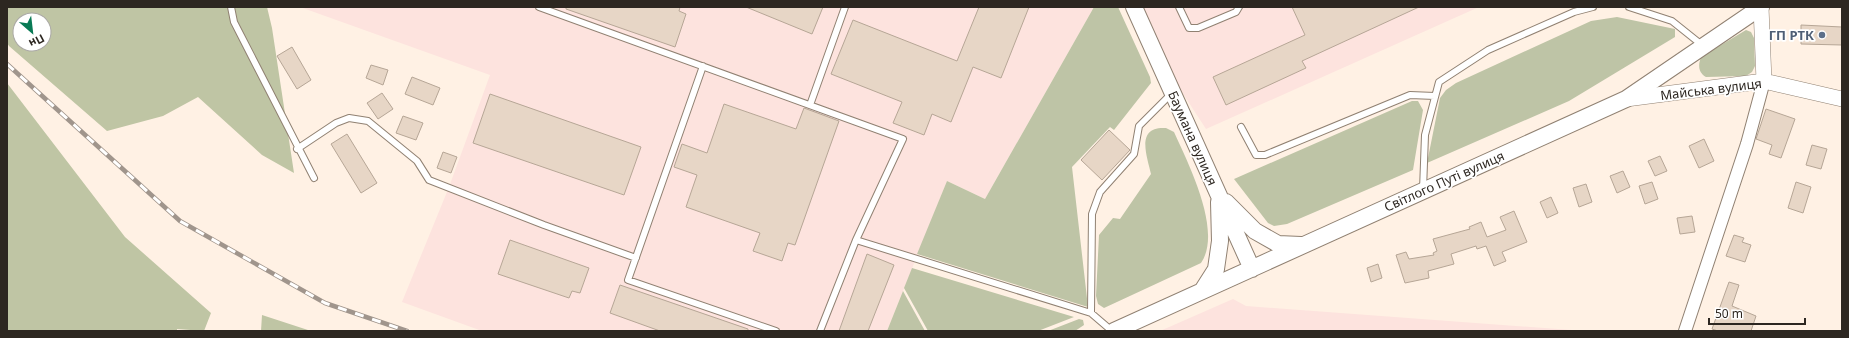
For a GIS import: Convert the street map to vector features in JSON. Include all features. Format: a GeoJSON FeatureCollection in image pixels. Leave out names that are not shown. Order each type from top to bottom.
{"type":"FeatureCollection","features":[{"type":"Feature","properties":{"kind":"main road","name":"Баумана вулиця"},"geometry":{"type":"LineString","coordinates":[[1134,7],[1252,269]]}},
{"type":"Feature","properties":{"kind":"main road","name":"Світлого Путі вулиця"},"geometry":{"type":"LineString","coordinates":[[1113,331],[1626,99],[1761,7]]}},
{"type":"Feature","properties":{"kind":"main road"},"geometry":{"type":"LineString","coordinates":[[1218,195],[1255,231],[1278,244],[1305,245]]}},
{"type":"Feature","properties":{"kind":"main road"},"geometry":{"type":"LineString","coordinates":[[1202,291],[1216,269],[1220,241],[1218,195]]}},
{"type":"Feature","properties":{"kind":"street"},"geometry":{"type":"LineString","coordinates":[[1685,331],[1747,144],[1764,81],[1761,7]]}},
{"type":"Feature","properties":{"kind":"street","name":"Майська вулиця"},"geometry":{"type":"LineString","coordinates":[[1626,99],[1764,81],[1842,99]]}},
{"type":"Feature","properties":{"kind":"lane"},"geometry":{"type":"LineString","coordinates":[[231,7],[234,22],[314,178]]}},
{"type":"Feature","properties":{"kind":"lane"},"geometry":{"type":"LineString","coordinates":[[539,7],[903,139],[856,240],[820,331]]}},
{"type":"Feature","properties":{"kind":"lane"},"geometry":{"type":"LineString","coordinates":[[810,105],[845,7]]}},
{"type":"Feature","properties":{"kind":"lane"},"geometry":{"type":"LineString","coordinates":[[1179,7],[1189,28],[1198,28],[1236,12],[1239,7]]}},
{"type":"Feature","properties":{"kind":"lane"},"geometry":{"type":"LineString","coordinates":[[1422,191],[1425,135],[1438,82],[1488,50],[1573,9],[1593,7]]}},
{"type":"Feature","properties":{"kind":"lane"},"geometry":{"type":"LineString","coordinates":[[1629,7],[1672,21],[1703,46]]}},
{"type":"Feature","properties":{"kind":"lane"},"geometry":{"type":"LineString","coordinates":[[703,66],[628,280],[776,331]]}},
{"type":"Feature","properties":{"kind":"lane"},"geometry":{"type":"LineString","coordinates":[[1091,313],[1092,214],[1100,192],[1134,154],[1139,126],[1173,92]]}},
{"type":"Feature","properties":{"kind":"lane"},"geometry":{"type":"LineString","coordinates":[[1241,127],[1256,155],[1265,155],[1410,95],[1435,96]]}},
{"type":"Feature","properties":{"kind":"lane"},"geometry":{"type":"LineString","coordinates":[[298,149],[336,123],[349,118],[368,121],[417,161],[429,180],[544,225],[636,258]]}},
{"type":"Feature","properties":{"kind":"lane"},"geometry":{"type":"LineString","coordinates":[[856,240],[1091,313],[1113,331]]}},
{"type":"Feature","properties":{"kind":"shaded area"},"geometry":{"type":"Polygon","coordinates":[[[300,7],[1094,7],[985,199],[947,181],[887,331],[482,331],[402,302],[449,187],[490,75],[300,7]]]}},
{"type":"Feature","properties":{"kind":"shaded area"},"geometry":{"type":"Polygon","coordinates":[[[1143,7],[1479,7],[1206,129],[1180,89],[1143,7]]]}},
{"type":"Feature","properties":{"kind":"shaded area"},"geometry":{"type":"Polygon","coordinates":[[[1233,299],[1246,306],[1585,331],[1160,331],[1233,299]]]}},
{"type":"Feature","properties":{"kind":"green space"},"geometry":{"type":"Polygon","coordinates":[[[7,7],[267,7],[272,28],[294,173],[262,155],[198,97],[163,116],[107,131],[16,52],[52,52],[52,12],[12,12],[12,49],[7,43],[7,7]]]}},
{"type":"Feature","properties":{"kind":"green space"},"geometry":{"type":"Polygon","coordinates":[[[1094,7],[1118,7],[1150,77],[1151,83],[1114,130],[1110,127],[1072,167],[1088,307],[917,254],[947,181],[985,199],[1094,7]]]}},
{"type":"Feature","properties":{"kind":"green space"},"geometry":{"type":"Polygon","coordinates":[[[1617,17],[1675,29],[1675,37],[1569,101],[1427,163],[1440,98],[1446,90],[1456,83],[1591,21],[1617,17]]]}},
{"type":"Feature","properties":{"kind":"green space"},"geometry":{"type":"Polygon","coordinates":[[[1746,30],[1751,32],[1754,38],[1755,66],[1752,72],[1746,76],[1706,77],[1701,73],[1699,63],[1701,57],[1746,30]]]}},
{"type":"Feature","properties":{"kind":"green space"},"geometry":{"type":"Polygon","coordinates":[[[7,83],[125,237],[211,313],[204,331],[177,329],[177,331],[7,331],[7,83]]]}},
{"type":"Feature","properties":{"kind":"green space"},"geometry":{"type":"Polygon","coordinates":[[[1412,101],[1418,101],[1423,110],[1413,170],[1287,224],[1274,226],[1268,223],[1234,179],[1412,101]]]}},
{"type":"Feature","properties":{"kind":"green space"},"geometry":{"type":"Polygon","coordinates":[[[1166,128],[1174,132],[1201,197],[1206,216],[1208,233],[1207,249],[1201,263],[1104,308],[1098,304],[1096,296],[1099,235],[1113,218],[1120,219],[1151,174],[1145,144],[1147,137],[1150,132],[1156,129],[1166,128]]]}},
{"type":"Feature","properties":{"kind":"green space"},"geometry":{"type":"Polygon","coordinates":[[[912,268],[1074,317],[1038,331],[928,331],[904,288],[912,268]]]}},
{"type":"Feature","properties":{"kind":"green space"},"geometry":{"type":"Polygon","coordinates":[[[903,291],[925,331],[887,331],[903,291]]]}},
{"type":"Feature","properties":{"kind":"green space"},"geometry":{"type":"Polygon","coordinates":[[[262,315],[311,331],[261,331],[262,315]]]}},
{"type":"Feature","properties":{"kind":"green space"},"geometry":{"type":"Polygon","coordinates":[[[1079,319],[1083,320],[1084,325],[1075,331],[1048,331],[1079,319]]]}},
{"type":"Feature","properties":{"kind":"building"},"geometry":{"type":"Polygon","coordinates":[[[566,7],[680,7],[679,11],[686,14],[675,47],[566,9],[566,7]]]}},
{"type":"Feature","properties":{"kind":"building"},"geometry":{"type":"Polygon","coordinates":[[[746,7],[823,7],[812,34],[746,7]]]}},
{"type":"Feature","properties":{"kind":"building"},"geometry":{"type":"Polygon","coordinates":[[[979,7],[1029,7],[1001,78],[973,67],[951,122],[932,114],[924,135],[893,123],[902,102],[831,74],[853,20],[957,61],[979,7]]]}},
{"type":"Feature","properties":{"kind":"building"},"geometry":{"type":"Polygon","coordinates":[[[1292,7],[1419,7],[1302,61],[1306,68],[1226,105],[1213,77],[1305,35],[1292,7]]]}},
{"type":"Feature","properties":{"kind":"building","name":"ГП РТК"},"geometry":{"type":"Polygon","coordinates":[[[1801,25],[1842,27],[1842,45],[1801,44],[1801,25]]]}},
{"type":"Feature","properties":{"kind":"building"},"geometry":{"type":"Polygon","coordinates":[[[292,47],[311,80],[297,89],[277,56],[292,47]]]}},
{"type":"Feature","properties":{"kind":"building"},"geometry":{"type":"Polygon","coordinates":[[[371,65],[388,70],[383,85],[366,78],[371,65]]]}},
{"type":"Feature","properties":{"kind":"building"},"geometry":{"type":"Polygon","coordinates":[[[412,77],[440,88],[433,105],[405,94],[412,77]]]}},
{"type":"Feature","properties":{"kind":"building"},"geometry":{"type":"Polygon","coordinates":[[[382,93],[393,109],[378,119],[367,103],[382,93]]]}},
{"type":"Feature","properties":{"kind":"building"},"geometry":{"type":"Polygon","coordinates":[[[490,94],[641,147],[624,195],[473,143],[490,94]]]}},
{"type":"Feature","properties":{"kind":"building"},"geometry":{"type":"Polygon","coordinates":[[[724,104],[796,129],[804,108],[839,121],[795,245],[788,243],[782,261],[753,251],[760,233],[686,207],[697,175],[674,167],[682,144],[707,153],[724,104]]]}},
{"type":"Feature","properties":{"kind":"building"},"geometry":{"type":"Polygon","coordinates":[[[1766,109],[1795,119],[1781,158],[1769,154],[1772,145],[1756,139],[1766,109]]]}},
{"type":"Feature","properties":{"kind":"building"},"geometry":{"type":"Polygon","coordinates":[[[403,116],[423,123],[416,140],[396,133],[403,116]]]}},
{"type":"Feature","properties":{"kind":"building"},"geometry":{"type":"Polygon","coordinates":[[[1109,130],[1130,150],[1102,180],[1081,160],[1109,130]]]}},
{"type":"Feature","properties":{"kind":"building"},"geometry":{"type":"Polygon","coordinates":[[[347,134],[377,183],[361,193],[331,144],[347,134]]]}},
{"type":"Feature","properties":{"kind":"building"},"geometry":{"type":"Polygon","coordinates":[[[1704,139],[1714,161],[1699,168],[1689,146],[1704,139]]]}},
{"type":"Feature","properties":{"kind":"building"},"geometry":{"type":"Polygon","coordinates":[[[1812,145],[1827,149],[1821,169],[1806,165],[1812,145]]]}},
{"type":"Feature","properties":{"kind":"building"},"geometry":{"type":"Polygon","coordinates":[[[443,152],[457,157],[451,173],[437,168],[443,152]]]}},
{"type":"Feature","properties":{"kind":"building"},"geometry":{"type":"Polygon","coordinates":[[[1660,156],[1667,171],[1655,176],[1648,161],[1660,156]]]}},
{"type":"Feature","properties":{"kind":"building"},"geometry":{"type":"Polygon","coordinates":[[[1623,171],[1630,187],[1617,193],[1610,176],[1623,171]]]}},
{"type":"Feature","properties":{"kind":"building"},"geometry":{"type":"Polygon","coordinates":[[[1652,182],[1658,199],[1645,204],[1639,186],[1652,182]]]}},
{"type":"Feature","properties":{"kind":"building"},"geometry":{"type":"Polygon","coordinates":[[[1796,182],[1811,187],[1803,213],[1788,208],[1796,182]]]}},
{"type":"Feature","properties":{"kind":"building"},"geometry":{"type":"Polygon","coordinates":[[[1586,184],[1592,202],[1579,207],[1573,188],[1586,184]]]}},
{"type":"Feature","properties":{"kind":"building"},"geometry":{"type":"Polygon","coordinates":[[[1551,197],[1558,213],[1547,218],[1540,202],[1551,197]]]}},
{"type":"Feature","properties":{"kind":"building"},"geometry":{"type":"Polygon","coordinates":[[[1514,211],[1527,242],[1502,252],[1506,261],[1494,266],[1486,246],[1477,249],[1476,246],[1451,254],[1454,264],[1428,271],[1429,278],[1405,283],[1396,255],[1406,252],[1409,259],[1434,255],[1433,253],[1437,251],[1433,239],[1470,229],[1469,227],[1481,222],[1487,237],[1506,230],[1500,217],[1514,211]]]}},
{"type":"Feature","properties":{"kind":"building"},"geometry":{"type":"Polygon","coordinates":[[[1692,216],[1695,232],[1680,234],[1677,218],[1692,216]]]}},
{"type":"Feature","properties":{"kind":"building"},"geometry":{"type":"Polygon","coordinates":[[[1734,235],[1744,238],[1742,242],[1751,245],[1745,262],[1726,256],[1734,235]]]}},
{"type":"Feature","properties":{"kind":"building"},"geometry":{"type":"Polygon","coordinates":[[[510,240],[589,268],[580,293],[572,291],[569,298],[498,274],[510,240]]]}},
{"type":"Feature","properties":{"kind":"building"},"geometry":{"type":"Polygon","coordinates":[[[867,254],[894,265],[868,331],[839,331],[867,254]]]}},
{"type":"Feature","properties":{"kind":"building"},"geometry":{"type":"Polygon","coordinates":[[[1378,264],[1382,278],[1371,282],[1367,268],[1378,264]]]}},
{"type":"Feature","properties":{"kind":"building"},"geometry":{"type":"Polygon","coordinates":[[[1729,282],[1739,285],[1732,306],[1756,316],[1751,331],[1718,331],[1712,329],[1729,282]]]}},
{"type":"Feature","properties":{"kind":"building"},"geometry":{"type":"Polygon","coordinates":[[[620,285],[748,329],[748,331],[660,331],[610,313],[620,285]]]}},
{"type":"Feature","properties":{"kind":"railway"},"geometry":{"type":"LineString","coordinates":[[7,64],[180,221],[325,303],[407,331]]}},
{"type":"Feature","properties":{"kind":"place","name":"ГП РТК"},"geometry":{"type":"Point","coordinates":[1822,35]}}]}
